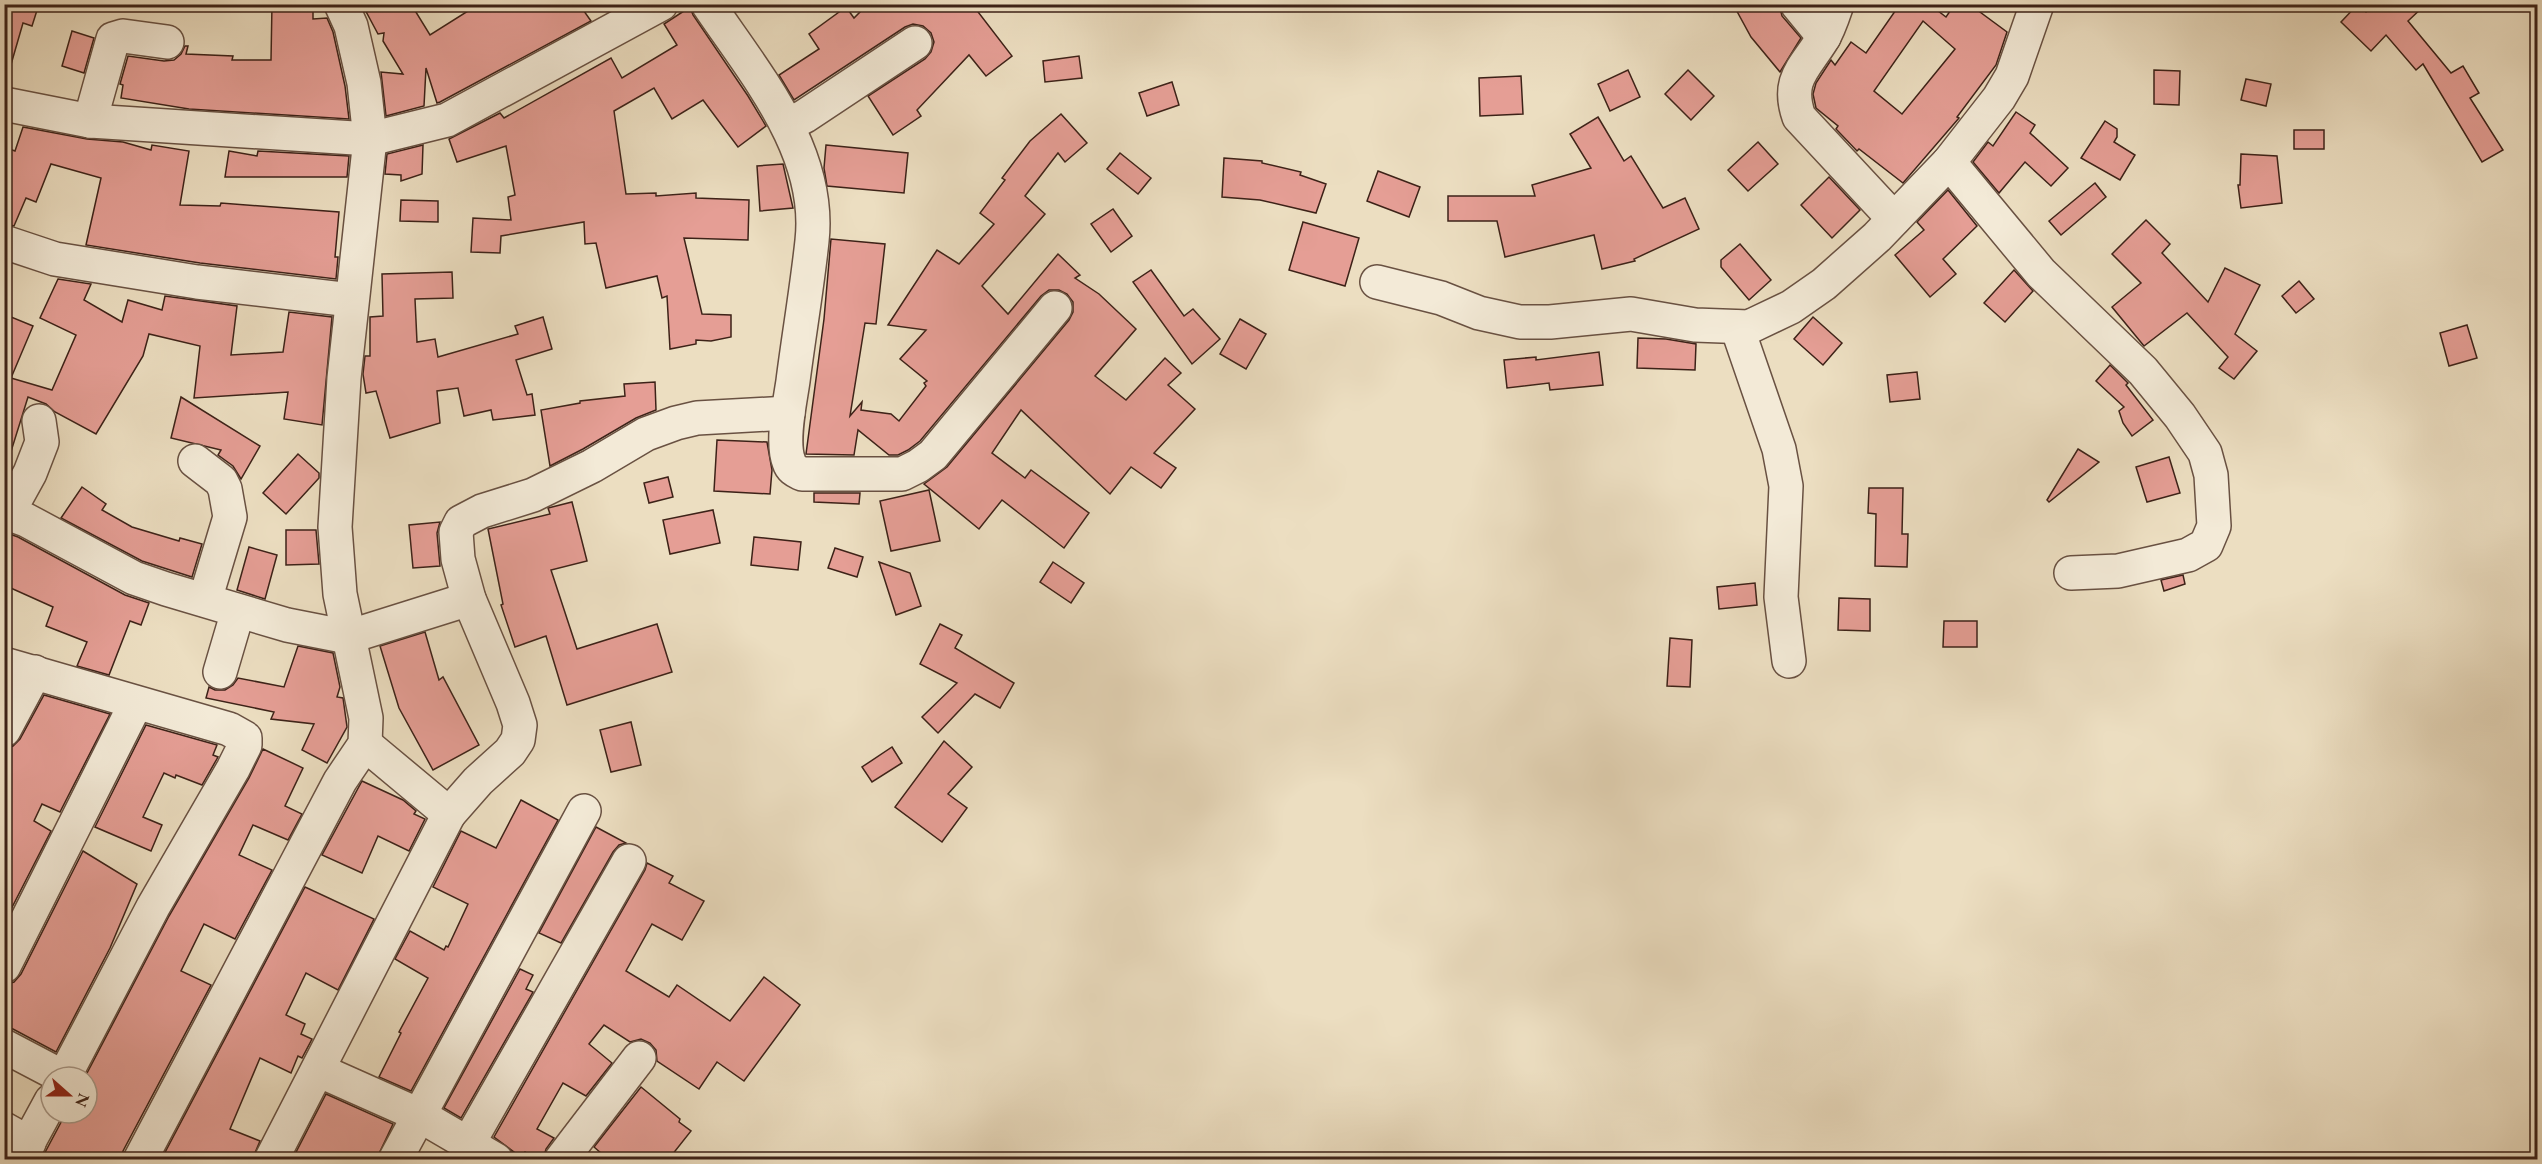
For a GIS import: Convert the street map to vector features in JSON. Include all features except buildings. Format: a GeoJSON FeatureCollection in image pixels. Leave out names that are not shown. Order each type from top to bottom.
{"type":"FeatureCollection","features":[{"type":"Feature","properties":{"kind":"street"},"geometry":{"type":"LineString","coordinates":[[140,1160],[340,781],[365,744],[366,718],[339,594],[335,527],[339,429],[370,139],[359,60],[351,26],[341,4]]}},
{"type":"Feature","properties":{"kind":"street"},"geometry":{"type":"LineString","coordinates":[[4,104],[90,121],[370,139],[447,120],[661,4]]}},
{"type":"Feature","properties":{"kind":"street"},"geometry":{"type":"LineString","coordinates":[[708,4],[788,125],[800,154],[811,197],[813,238],[788,413],[788,461],[792,469],[802,474],[902,474],[933,455],[1055,308]]}},
{"type":"Feature","properties":{"kind":"street"},"geometry":{"type":"LineString","coordinates":[[1797,4],[1824,37]]}},
{"type":"Feature","properties":{"kind":"street"},"geometry":{"type":"LineString","coordinates":[[1837,4],[1824,37],[1796,78],[1793,92],[1799,117],[1894,219]]}},
{"type":"Feature","properties":{"kind":"street"},"geometry":{"type":"LineString","coordinates":[[1377,282],[1441,298],[1479,313],[1520,322],[1550,322],[1631,314],[1695,325],[1749,327],[1791,307],[1815,290],[1894,219],[1949,162],[2000,98],[2012,76],[2037,4]]}},
{"type":"Feature","properties":{"kind":"street"},"geometry":{"type":"LineString","coordinates":[[90,121],[113,39],[123,36],[167,42]]}},
{"type":"Feature","properties":{"kind":"street"},"geometry":{"type":"LineString","coordinates":[[788,125],[915,43]]}},
{"type":"Feature","properties":{"kind":"street"},"geometry":{"type":"LineString","coordinates":[[1949,162],[2041,273],[2143,371],[2180,416],[2205,453],[2211,475],[2214,526],[2206,544],[2188,555],[2118,571],[2071,573]]}},
{"type":"Feature","properties":{"kind":"street"},"geometry":{"type":"LineString","coordinates":[[4,242],[55,259],[208,284],[351,300]]}},
{"type":"Feature","properties":{"kind":"street"},"geometry":{"type":"LineString","coordinates":[[1737,327],[1779,449],[1786,486],[1781,597],[1789,661]]}},
{"type":"Feature","properties":{"kind":"street"},"geometry":{"type":"LineString","coordinates":[[271,1160],[449,814],[478,781],[510,752],[518,740],[520,725],[513,703],[469,599],[458,559],[456,532],[461,522],[470,516],[533,495],[592,466],[646,434],[676,423],[697,418],[788,413]]}},
{"type":"Feature","properties":{"kind":"street"},"geometry":{"type":"LineString","coordinates":[[39,421],[42,442],[30,474],[6,512],[26,520],[134,578],[287,625],[348,637],[469,599]]}},
{"type":"Feature","properties":{"kind":"street"},"geometry":{"type":"LineString","coordinates":[[195,460],[221,481],[225,489],[230,517],[205,600]]}},
{"type":"Feature","properties":{"kind":"street"},"geometry":{"type":"LineString","coordinates":[[219,672],[238,611]]}},
{"type":"Feature","properties":{"kind":"street"},"geometry":{"type":"LineString","coordinates":[[4,730],[20,668],[229,729],[245,738],[245,745],[153,907],[70,1065]]}},
{"type":"Feature","properties":{"kind":"street"},"geometry":{"type":"LineString","coordinates":[[4,966],[136,703]]}},
{"type":"Feature","properties":{"kind":"street"},"geometry":{"type":"LineString","coordinates":[[365,744],[449,814]]}},
{"type":"Feature","properties":{"kind":"street"},"geometry":{"type":"LineString","coordinates":[[395,1160],[584,811]]}},
{"type":"Feature","properties":{"kind":"street"},"geometry":{"type":"LineString","coordinates":[[318,1070],[419,1115],[482,1152],[628,861]]}},
{"type":"Feature","properties":{"kind":"street"},"geometry":{"type":"LineString","coordinates":[[4,1046],[41,1065]]}},
{"type":"Feature","properties":{"kind":"street"},"geometry":{"type":"LineString","coordinates":[[561,1160],[639,1058]]}},
{"type":"Feature","properties":{"kind":"street"},"geometry":{"type":"LineString","coordinates":[[18,1144],[39,1117]]}}]}
